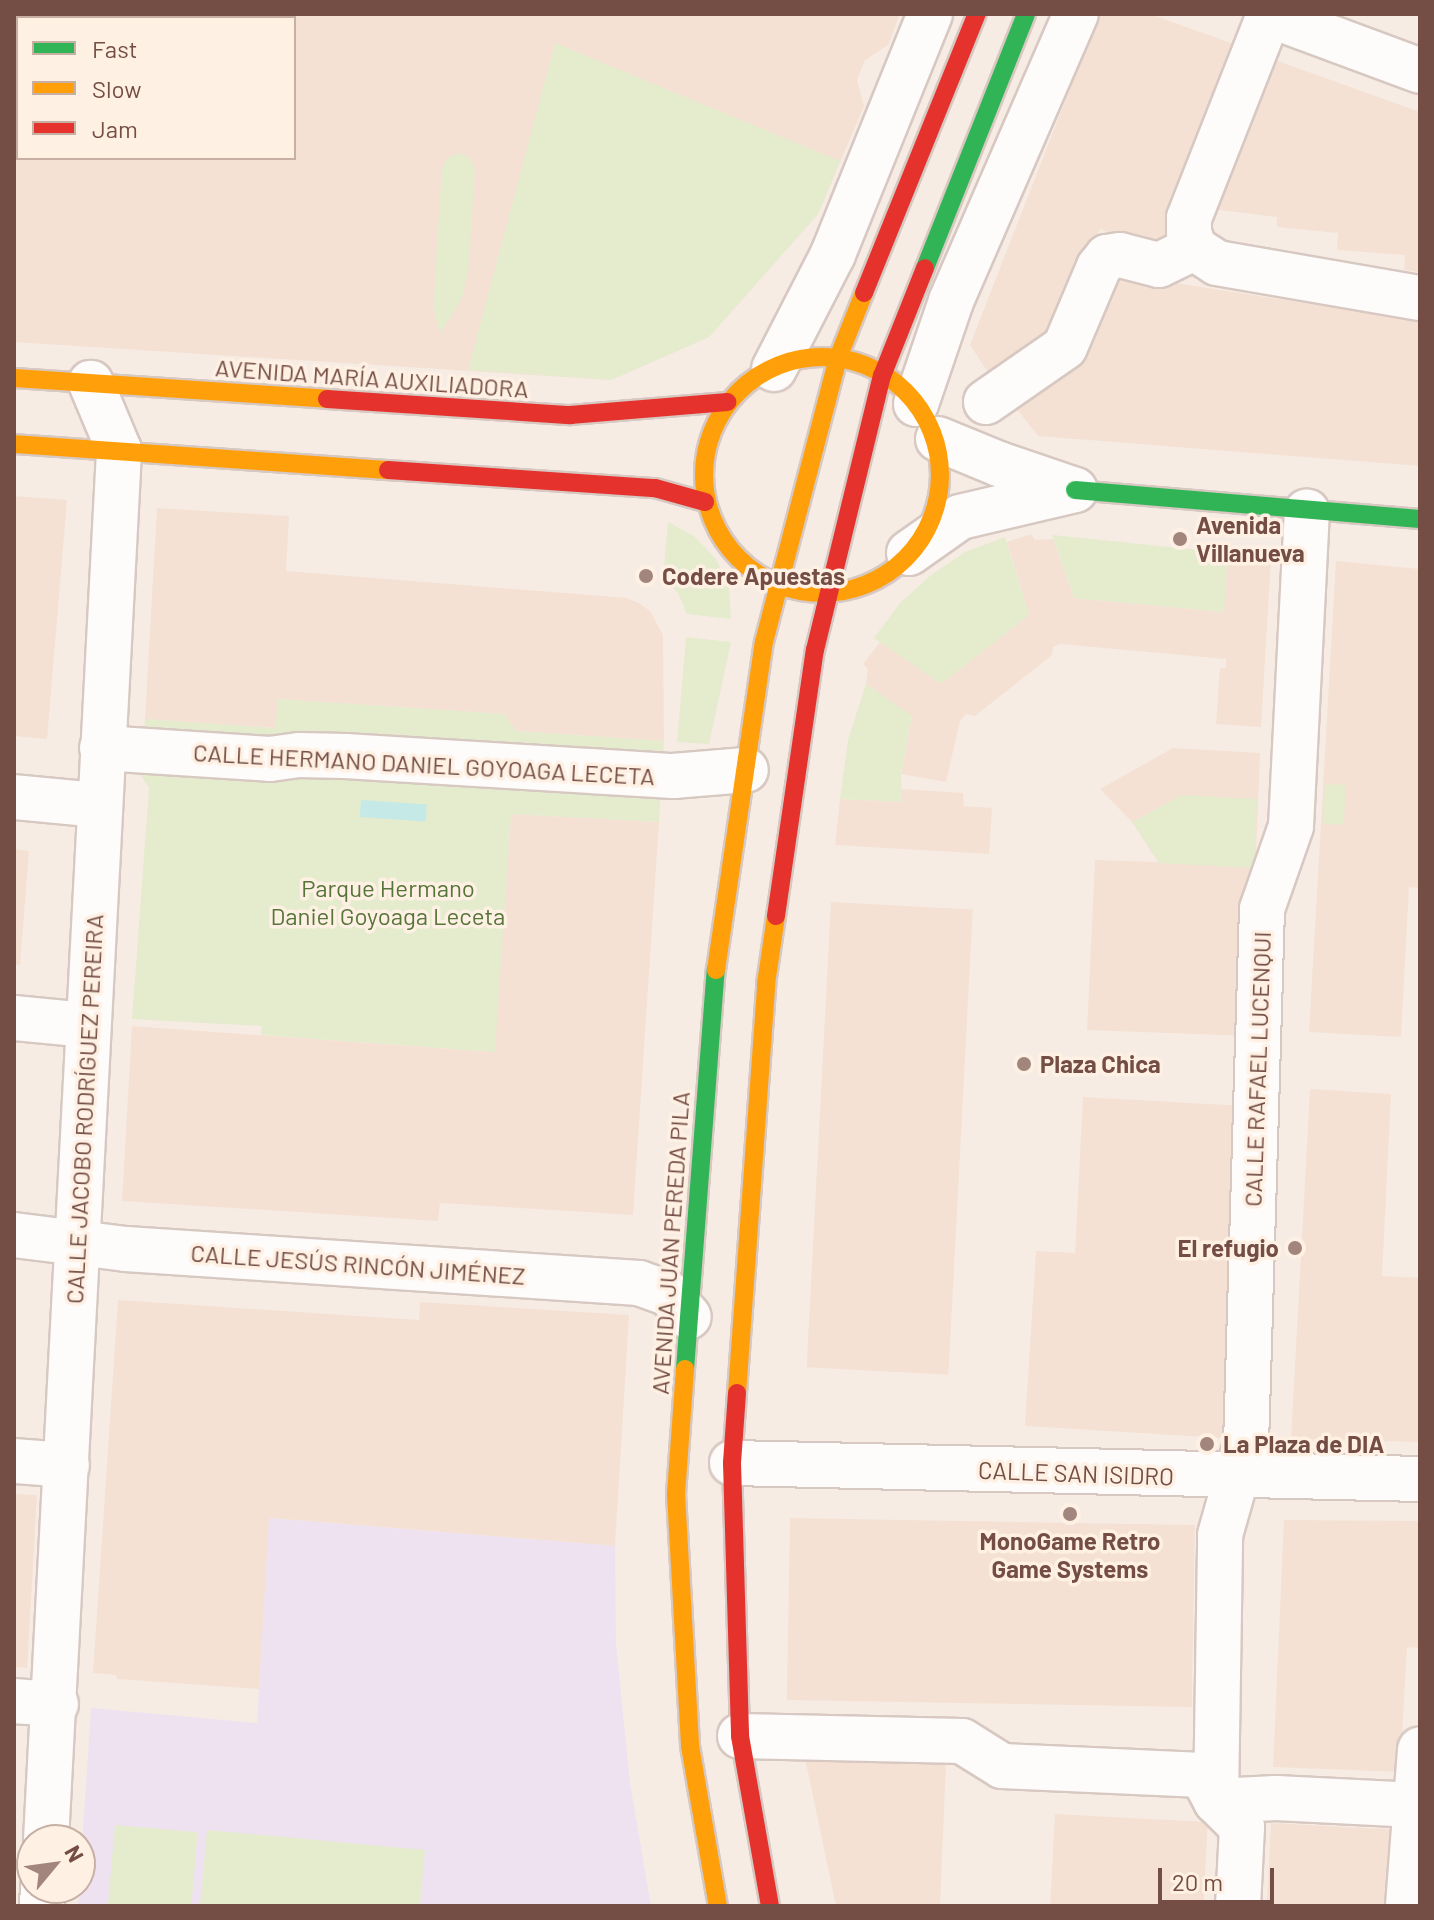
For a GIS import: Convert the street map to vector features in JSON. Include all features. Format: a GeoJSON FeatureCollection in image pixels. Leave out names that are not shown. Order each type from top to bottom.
{"type":"FeatureCollection","features":[{"type":"Feature","properties":{"kind":"main road","name":"AVENIDA JUAN PEREDA PILA"},"geometry":{"type":"LineString","coordinates":[[718,1906],[690,1746],[676,1494],[712,997],[764,642],[838,358],[977,14]]}},
{"type":"Feature","properties":{"kind":"main road"},"geometry":{"type":"LineString","coordinates":[[770,1906],[740,1736],[732,1463],[766,984],[815,650],[882,376],[1026,14]]}},
{"type":"Feature","properties":{"kind":"main road"},"geometry":{"type":"LineString","coordinates":[[838,358],[882,376],[927,422],[942,475],[940,496],[933,516],[909,553],[873,581],[828,594],[777,585],[741,563],[719,536],[705,502],[706,447],[727,402],[753,378],[800,359],[838,358]]}},
{"type":"Feature","properties":{"kind":"main road","name":"AVENIDA MARÍA AUXILIADORA"},"geometry":{"type":"LineString","coordinates":[[14,378],[570,415],[727,402]]}},
{"type":"Feature","properties":{"kind":"main road"},"geometry":{"type":"LineString","coordinates":[[14,444],[655,488],[705,502]]}},
{"type":"Feature","properties":{"kind":"main road"},"geometry":{"type":"LineString","coordinates":[[1075,490],[1420,519]]}},
{"type":"Feature","properties":{"kind":"street"},"geometry":{"type":"LineString","coordinates":[[774,369],[833,254],[930,14]]}},
{"type":"Feature","properties":{"kind":"street"},"geometry":{"type":"LineString","coordinates":[[1075,490],[927,422],[951,301],[1076,14]]}},
{"type":"Feature","properties":{"kind":"street"},"geometry":{"type":"LineString","coordinates":[[1420,71],[1268,14],[1189,218],[1194,248],[1217,263],[1420,298]]}},
{"type":"Feature","properties":{"kind":"street"},"geometry":{"type":"LineString","coordinates":[[986,402],[1065,347],[1099,267],[1107,257],[1120,255],[1159,265],[1194,248]]}},
{"type":"Feature","properties":{"kind":"street","name":"CALLE JACOBO RODRÍGUEZ PEREIRA"},"geometry":{"type":"LineString","coordinates":[[45,1824],[35,1703],[67,1465],[87,1025],[119,450],[91,383]]}},
{"type":"Feature","properties":{"kind":"street"},"geometry":{"type":"LineString","coordinates":[[909,553],[960,517],[1075,490]]}},
{"type":"Feature","properties":{"kind":"street","name":"CALLE RAFAEL LUCENQUI"},"geometry":{"type":"LineString","coordinates":[[1216,1801],[1220,1535],[1240,1476],[1246,1444],[1262,909],[1291,826],[1307,511]]}},
{"type":"Feature","properties":{"kind":"street","name":"CALLE HERMANO DANIEL GOYOAGA LECETA"},"geometry":{"type":"LineString","coordinates":[[102,748],[270,759],[299,755],[345,756],[673,776],[746,770]]}},
{"type":"Feature","properties":{"kind":"street"},"geometry":{"type":"LineString","coordinates":[[14,797],[99,805]]}},
{"type":"Feature","properties":{"kind":"street"},"geometry":{"type":"LineString","coordinates":[[14,1018],[87,1025]]}},
{"type":"Feature","properties":{"kind":"street","name":"CALLE JESÚS RINCÓN JIMÉNEZ"},"geometry":{"type":"LineString","coordinates":[[14,1235],[78,1243],[639,1283],[669,1294],[689,1317]]}},
{"type":"Feature","properties":{"kind":"street"},"geometry":{"type":"LineString","coordinates":[[14,1461],[67,1465]]}},
{"type":"Feature","properties":{"kind":"street","name":"CALLE SAN ISIDRO"},"geometry":{"type":"LineString","coordinates":[[732,1463],[1420,1479]]}},
{"type":"Feature","properties":{"kind":"street"},"geometry":{"type":"LineString","coordinates":[[740,1736],[962,1741],[1002,1766],[1202,1775],[1216,1801],[1242,1827],[1238,1906]]}},
{"type":"Feature","properties":{"kind":"street"},"geometry":{"type":"LineString","coordinates":[[1408,1906],[1420,1749]]}},
{"type":"Feature","properties":{"kind":"street"},"geometry":{"type":"LineString","coordinates":[[1216,1801],[1276,1798],[1416,1805]]}},
{"type":"Feature","properties":{"kind":"shaded area"},"geometry":{"type":"Polygon","coordinates":[[[14,14],[900,14],[888,45],[865,60],[857,80],[864,106],[818,214],[709,337],[611,380],[14,342],[14,14]]]}},
{"type":"Feature","properties":{"kind":"shaded area"},"geometry":{"type":"Polygon","coordinates":[[[1099,14],[1150,14],[1239,46],[1161,252],[1100,229],[1058,342],[995,383],[970,345],[1099,14]]]}},
{"type":"Feature","properties":{"kind":"shaded area"},"geometry":{"type":"Polygon","coordinates":[[[1269,58],[1420,112],[1420,272],[1404,270],[1405,255],[1337,250],[1338,233],[1277,227],[1277,217],[1212,209],[1269,58]]]}},
{"type":"Feature","properties":{"kind":"shaded area"},"geometry":{"type":"Polygon","coordinates":[[[1110,273],[1420,318],[1420,466],[1038,436],[1009,399],[1110,273]]]}},
{"type":"Feature","properties":{"kind":"shaded area"},"geometry":{"type":"Polygon","coordinates":[[[14,496],[67,500],[47,739],[14,736],[14,496]]]}},
{"type":"Feature","properties":{"kind":"shaded area"},"geometry":{"type":"Polygon","coordinates":[[[157,508],[289,516],[286,571],[627,598],[639,603],[650,611],[663,635],[664,741],[516,731],[504,714],[278,699],[276,728],[145,719],[157,508]]]}},
{"type":"Feature","properties":{"kind":"shaded area"},"geometry":{"type":"Polygon","coordinates":[[[1031,534],[1035,540],[1053,539],[1074,598],[1223,612],[1228,556],[1271,559],[1261,727],[1216,724],[1220,668],[1226,668],[1226,659],[1060,644],[1053,647],[1052,655],[975,716],[966,714],[960,721],[946,782],[901,774],[912,717],[866,684],[868,669],[863,664],[880,642],[942,683],[1029,615],[1007,542],[1031,534]]]}},
{"type":"Feature","properties":{"kind":"shaded area"},"geometry":{"type":"Polygon","coordinates":[[[1336,561],[1420,569],[1420,888],[1409,887],[1401,1037],[1309,1032],[1336,561]]]}},
{"type":"Feature","properties":{"kind":"shaded area"},"geometry":{"type":"Polygon","coordinates":[[[1173,748],[1260,753],[1249,1036],[1087,1030],[1095,860],[1158,862],[1132,822],[1100,789],[1173,748]]]}},
{"type":"Feature","properties":{"kind":"shaded area"},"geometry":{"type":"Polygon","coordinates":[[[902,789],[963,793],[964,806],[992,808],[989,854],[835,845],[840,799],[901,802],[902,789]]]}},
{"type":"Feature","properties":{"kind":"shaded area"},"geometry":{"type":"Polygon","coordinates":[[[511,814],[659,822],[633,1215],[440,1203],[438,1221],[122,1201],[132,1026],[494,1052],[511,814]]]}},
{"type":"Feature","properties":{"kind":"shaded area"},"geometry":{"type":"Polygon","coordinates":[[[14,849],[29,851],[20,965],[14,964],[14,849]]]}},
{"type":"Feature","properties":{"kind":"shaded area"},"geometry":{"type":"Polygon","coordinates":[[[831,902],[973,909],[948,1375],[807,1367],[831,902]]]}},
{"type":"Feature","properties":{"kind":"shaded area"},"geometry":{"type":"Polygon","coordinates":[[[1310,1089],[1391,1094],[1382,1276],[1420,1278],[1420,1442],[1291,1439],[1310,1089]]]}},
{"type":"Feature","properties":{"kind":"shaded area"},"geometry":{"type":"Polygon","coordinates":[[[1083,1097],[1244,1106],[1223,1438],[1025,1426],[1036,1251],[1075,1253],[1083,1097]]]}},
{"type":"Feature","properties":{"kind":"shaded area"},"geometry":{"type":"Polygon","coordinates":[[[118,1300],[419,1320],[420,1302],[629,1315],[615,1546],[270,1518],[259,1689],[117,1679],[116,1675],[93,1673],[118,1300]]]}},
{"type":"Feature","properties":{"kind":"shaded area"},"geometry":{"type":"Polygon","coordinates":[[[14,1494],[37,1495],[27,1668],[14,1667],[14,1494]]]}},
{"type":"Feature","properties":{"kind":"shaded area"},"geometry":{"type":"Polygon","coordinates":[[[269,1518],[615,1546],[616,1644],[630,1783],[651,1906],[78,1906],[96,1904],[96,1824],[83,1824],[91,1708],[257,1723],[269,1518]]]}},
{"type":"Feature","properties":{"kind":"shaded area"},"geometry":{"type":"Polygon","coordinates":[[[790,1518],[1195,1525],[1192,1707],[787,1700],[790,1518]]]}},
{"type":"Feature","properties":{"kind":"shaded area"},"geometry":{"type":"Polygon","coordinates":[[[1284,1520],[1420,1521],[1420,1648],[1407,1647],[1400,1772],[1273,1767],[1284,1520]]]}},
{"type":"Feature","properties":{"kind":"shaded area"},"geometry":{"type":"Polygon","coordinates":[[[805,1758],[946,1761],[940,1906],[836,1906],[805,1758]]]}},
{"type":"Feature","properties":{"kind":"shaded area"},"geometry":{"type":"Polygon","coordinates":[[[1055,1814],[1208,1822],[1203,1906],[1050,1906],[1055,1814]]]}},
{"type":"Feature","properties":{"kind":"shaded area"},"geometry":{"type":"Polygon","coordinates":[[[1271,1823],[1391,1829],[1387,1906],[1267,1906],[1271,1823]]]}},
{"type":"Feature","properties":{"kind":"green space"},"geometry":{"type":"Polygon","coordinates":[[[555,43],[840,161],[818,214],[709,337],[611,380],[468,370],[555,43]]]}},
{"type":"Feature","properties":{"kind":"green space"},"geometry":{"type":"Polygon","coordinates":[[[459,153],[470,158],[475,169],[468,274],[461,300],[440,334],[433,308],[442,168],[448,157],[459,153]]]}},
{"type":"Feature","properties":{"kind":"green space"},"geometry":{"type":"Polygon","coordinates":[[[668,522],[694,536],[716,559],[729,588],[731,619],[687,614],[678,593],[663,578],[668,522]]]}},
{"type":"Feature","properties":{"kind":"green space"},"geometry":{"type":"Polygon","coordinates":[[[1052,535],[1228,553],[1224,612],[1074,598],[1052,535]]]}},
{"type":"Feature","properties":{"kind":"green space"},"geometry":{"type":"Polygon","coordinates":[[[1005,537],[1029,615],[941,684],[874,638],[900,603],[931,575],[965,552],[1005,537]]]}},
{"type":"Feature","properties":{"kind":"green space"},"geometry":{"type":"Polygon","coordinates":[[[686,637],[731,642],[709,744],[677,742],[686,637]]]}},
{"type":"Feature","properties":{"kind":"green space"},"geometry":{"type":"Polygon","coordinates":[[[866,684],[912,716],[901,774],[902,802],[840,799],[848,740],[866,684]]]}},
{"type":"Feature","properties":{"kind":"green space","name":"Parque Hermano Daniel Goyoaga Leceta"},"geometry":{"type":"Polygon","coordinates":[[[278,699],[504,714],[516,731],[664,741],[659,822],[511,814],[495,1052],[261,1035],[262,1026],[132,1019],[149,788],[140,774],[145,719],[275,728],[278,699]]]}},
{"type":"Feature","properties":{"kind":"green space"},"geometry":{"type":"Polygon","coordinates":[[[1325,784],[1346,785],[1344,825],[1323,824],[1325,784]]]}},
{"type":"Feature","properties":{"kind":"green space"},"geometry":{"type":"Polygon","coordinates":[[[1182,795],[1257,799],[1254,868],[1159,863],[1132,822],[1182,795]]]}},
{"type":"Feature","properties":{"kind":"green space"},"geometry":{"type":"Polygon","coordinates":[[[115,1825],[198,1832],[191,1906],[108,1906],[115,1825]]]}},
{"type":"Feature","properties":{"kind":"green space"},"geometry":{"type":"Polygon","coordinates":[[[207,1830],[425,1850],[420,1906],[200,1906],[207,1830]]]}},
{"type":"Feature","properties":{"kind":"water"},"geometry":{"type":"Polygon","coordinates":[[[361,800],[427,805],[426,822],[360,817],[361,800]]]}},
{"type":"Feature","properties":{"kind":"traffic: fast"},"geometry":{"type":"LineString","coordinates":[[925,268],[1026,14]]}},
{"type":"Feature","properties":{"kind":"traffic: fast"},"geometry":{"type":"LineString","coordinates":[[1075,490],[1420,519]]}},
{"type":"Feature","properties":{"kind":"traffic: fast"},"geometry":{"type":"LineString","coordinates":[[685,1369],[716,970]]}},
{"type":"Feature","properties":{"kind":"traffic: slow"},"geometry":{"type":"LineString","coordinates":[[716,970],[764,642],[838,358],[864,293]]}},
{"type":"Feature","properties":{"kind":"traffic: slow"},"geometry":{"type":"LineString","coordinates":[[822,357],[867,366],[905,392],[931,430],[940,475],[931,520],[905,558],[867,584],[822,593],[777,584],[739,558],[713,520],[704,475],[713,430],[739,392],[777,366],[822,357]]}},
{"type":"Feature","properties":{"kind":"traffic: slow"},"geometry":{"type":"LineString","coordinates":[[14,378],[327,399]]}},
{"type":"Feature","properties":{"kind":"traffic: slow"},"geometry":{"type":"LineString","coordinates":[[14,444],[388,470]]}},
{"type":"Feature","properties":{"kind":"traffic: slow"},"geometry":{"type":"LineString","coordinates":[[737,1393],[766,984],[776,916]]}},
{"type":"Feature","properties":{"kind":"traffic: slow"},"geometry":{"type":"LineString","coordinates":[[685,1369],[676,1494],[690,1746],[718,1906]]}},
{"type":"Feature","properties":{"kind":"traffic: jam"},"geometry":{"type":"LineString","coordinates":[[864,293],[977,14]]}},
{"type":"Feature","properties":{"kind":"traffic: jam"},"geometry":{"type":"LineString","coordinates":[[776,916],[815,650],[882,376],[925,268]]}},
{"type":"Feature","properties":{"kind":"traffic: jam"},"geometry":{"type":"LineString","coordinates":[[327,399],[570,415],[727,402]]}},
{"type":"Feature","properties":{"kind":"traffic: jam"},"geometry":{"type":"LineString","coordinates":[[388,470],[655,488],[705,502]]}},
{"type":"Feature","properties":{"kind":"traffic: jam"},"geometry":{"type":"LineString","coordinates":[[737,1393],[732,1463],[740,1736],[770,1906]]}},
{"type":"Feature","properties":{"kind":"place","name":"Avenida Villanueva"},"geometry":{"type":"Point","coordinates":[1180,539]}},
{"type":"Feature","properties":{"kind":"place","name":"Codere Apuestas"},"geometry":{"type":"Point","coordinates":[646,576]}},
{"type":"Feature","properties":{"kind":"place","name":"Plaza Chica"},"geometry":{"type":"Point","coordinates":[1024,1064]}},
{"type":"Feature","properties":{"kind":"place","name":"El refugio"},"geometry":{"type":"Point","coordinates":[1295,1248]}},
{"type":"Feature","properties":{"kind":"place","name":"La Plaza de DIA"},"geometry":{"type":"Point","coordinates":[1207,1444]}},
{"type":"Feature","properties":{"kind":"place","name":"MonoGame Retro Game Systems"},"geometry":{"type":"Point","coordinates":[1070,1514]}}]}
